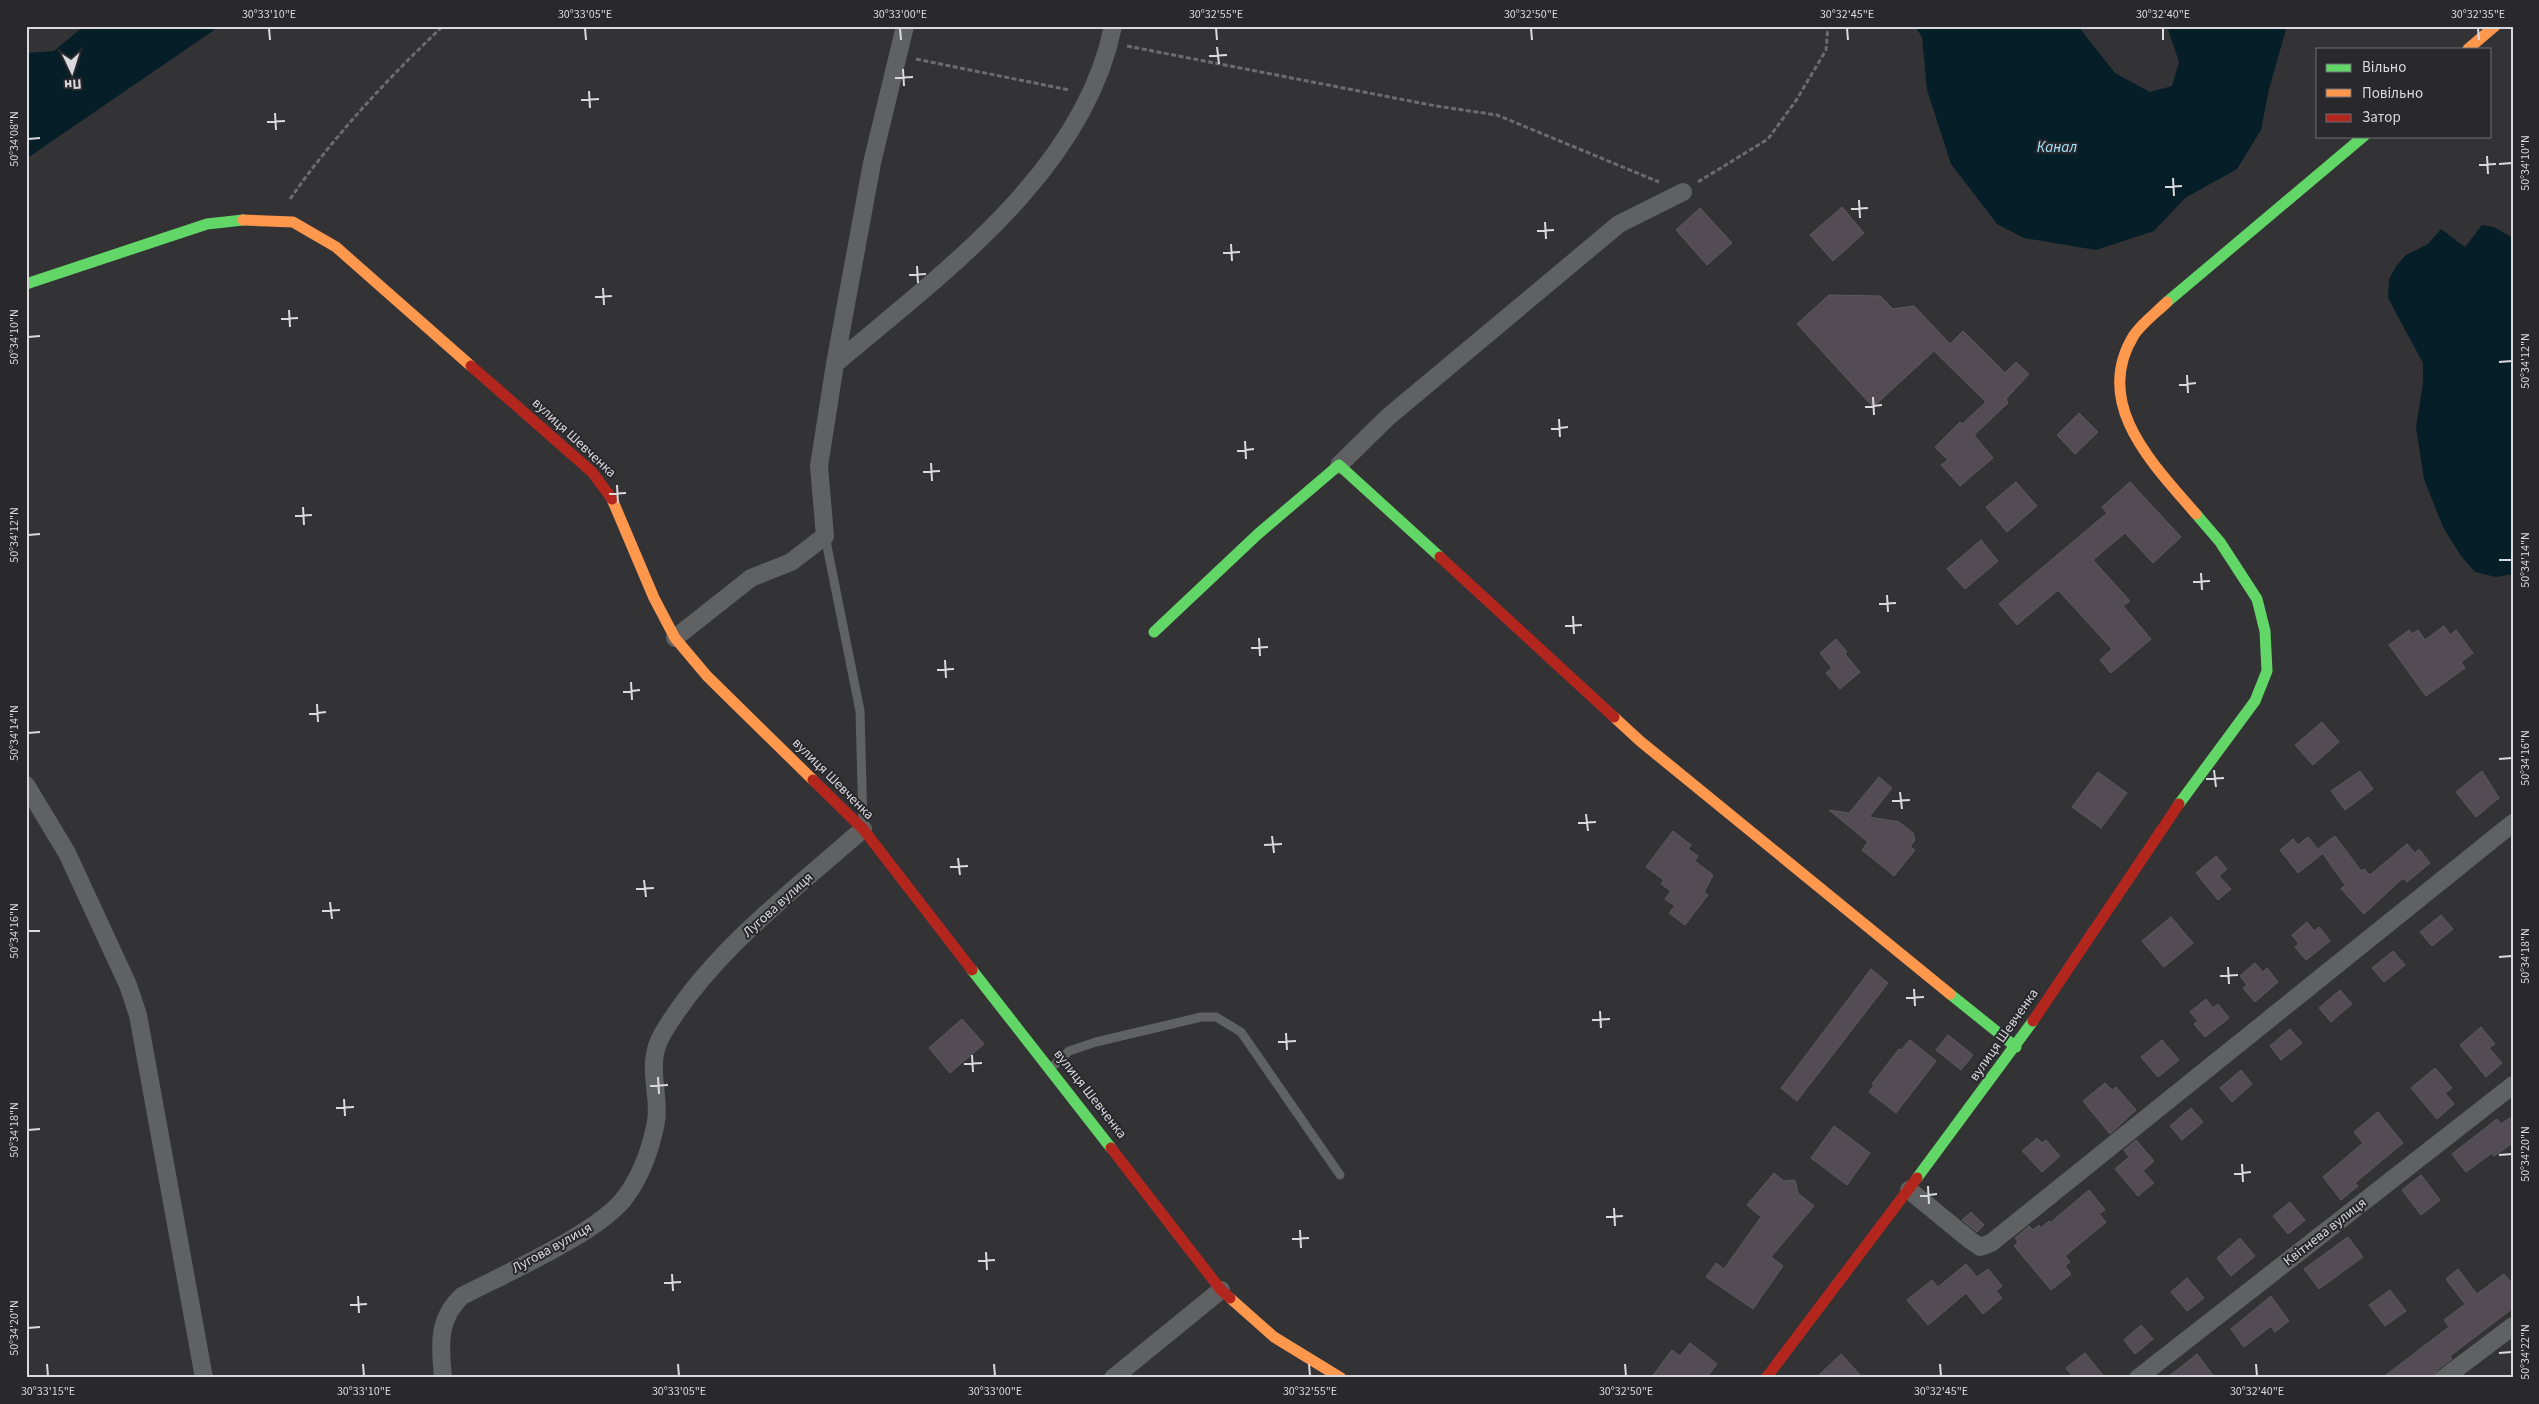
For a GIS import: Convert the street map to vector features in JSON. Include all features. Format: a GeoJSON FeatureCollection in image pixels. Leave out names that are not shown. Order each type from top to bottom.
{"type":"FeatureCollection","features":[{"type":"Feature","properties":{"kind":"street"},"geometry":{"type":"LineString","coordinates":[[675,638],[751,578],[791,562],[825,536],[819,466],[835,364],[872,163],[904,26]]}},
{"type":"Feature","properties":{"kind":"street"},"geometry":{"type":"LineString","coordinates":[[2469,48],[2495,26]]}},
{"type":"Feature","properties":{"kind":"street"},"geometry":{"type":"LineString","coordinates":[[835,364],[974,246],[1031,184],[1066,136],[1089,94],[1111,34]]}},
{"type":"Feature","properties":{"kind":"street","name":"вулиця Шевченка"},"geometry":{"type":"LineString","coordinates":[[1766,1378],[2016,1047],[2160,829],[2255,701],[2267,671],[2265,631],[2256,599],[2220,542],[2149,460],[2133,434],[2123,408],[2120,389],[2121,366],[2136,334],[2165,304],[2362,138]]}},
{"type":"Feature","properties":{"kind":"street"},"geometry":{"type":"LineString","coordinates":[[1154,632],[1258,534],[1340,465],[1388,418],[1619,224],[1682,192]]}},
{"type":"Feature","properties":{"kind":"street"},"geometry":{"type":"LineString","coordinates":[[26,284],[207,224],[252,219],[293,222]]}},
{"type":"Feature","properties":{"kind":"street","name":"вулиця Шевченка"},"geometry":{"type":"LineString","coordinates":[[293,222],[336,247],[592,472],[610,494],[654,598],[675,638],[707,676],[863,829],[1051,1068],[1221,1290],[1274,1337],[1341,1378]]}},
{"type":"Feature","properties":{"kind":"street"},"geometry":{"type":"LineString","coordinates":[[1340,465],[1640,741],[2016,1047]]}},
{"type":"Feature","properties":{"kind":"street"},"geometry":{"type":"LineString","coordinates":[[26,785],[67,853],[128,985],[138,1015],[204,1378]]}},
{"type":"Feature","properties":{"kind":"street"},"geometry":{"type":"LineString","coordinates":[[1909,1190],[1970,1240],[1980,1246],[1991,1242],[2513,823]]}},
{"type":"Feature","properties":{"kind":"street","name":"Лугова вулиця"},"geometry":{"type":"LineString","coordinates":[[443,1378],[441,1349],[443,1325],[451,1307],[462,1296],[596,1224],[626,1197],[644,1164],[656,1120],[653,1079],[655,1053],[661,1036],[684,999],[721,956],[863,829]]}},
{"type":"Feature","properties":{"kind":"street","name":"Квітнева вулиця"},"geometry":{"type":"LineString","coordinates":[[2138,1378],[2513,1085]]}},
{"type":"Feature","properties":{"kind":"street"},"geometry":{"type":"LineString","coordinates":[[1113,1378],[1221,1290]]}},
{"type":"Feature","properties":{"kind":"street"},"geometry":{"type":"LineString","coordinates":[[2444,1378],[2513,1326]]}},
{"type":"Feature","properties":{"kind":"lane"},"geometry":{"type":"LineString","coordinates":[[825,536],[860,710],[863,829]]}},
{"type":"Feature","properties":{"kind":"lane"},"geometry":{"type":"LineString","coordinates":[[1051,1068],[1069,1051],[1096,1042],[1201,1017],[1216,1017],[1241,1032],[1340,1175]]}},
{"type":"Feature","properties":{"kind":"path"},"geometry":{"type":"LineString","coordinates":[[293,222],[290,199],[334,140],[406,61],[443,26]]}},
{"type":"Feature","properties":{"kind":"path"},"geometry":{"type":"LineString","coordinates":[[1111,34],[1436,106],[1497,115],[1682,192],[1768,139],[1797,99],[1826,50],[1828,26]]}},
{"type":"Feature","properties":{"kind":"path"},"geometry":{"type":"LineString","coordinates":[[896,54],[1089,94]]}},
{"type":"Feature","properties":{"kind":"water"},"geometry":{"type":"Polygon","coordinates":[[[84,26],[220,26],[26,159],[26,53],[54,51],[84,26]]]}},
{"type":"Feature","properties":{"kind":"water","name":"Канал"},"geometry":{"type":"Polygon","coordinates":[[[1915,26],[2078,26],[2115,73],[2150,92],[2172,86],[2179,62],[2167,26],[2287,26],[2269,89],[2261,130],[2237,169],[2185,198],[2154,231],[2096,250],[2024,238],[1997,224],[1951,164],[1927,90],[1922,37],[1915,26]]]}},
{"type":"Feature","properties":{"kind":"water"},"geometry":{"type":"Polygon","coordinates":[[[2482,225],[2494,227],[2513,238],[2513,574],[2496,577],[2475,572],[2461,556],[2443,527],[2424,479],[2416,427],[2423,383],[2423,363],[2388,298],[2389,279],[2397,265],[2406,255],[2428,244],[2441,229],[2465,247],[2482,225]]]}},
{"type":"Feature","properties":{"kind":"building"},"geometry":{"type":"Polygon","coordinates":[[[1842,207],[1864,233],[1833,261],[1810,235],[1842,207]]]}},
{"type":"Feature","properties":{"kind":"building"},"geometry":{"type":"Polygon","coordinates":[[[1700,208],[1732,243],[1707,265],[1676,230],[1700,208]]]}},
{"type":"Feature","properties":{"kind":"building"},"geometry":{"type":"Polygon","coordinates":[[[1829,295],[1880,296],[1893,309],[1914,306],[1950,344],[1963,331],[2005,373],[2016,362],[2029,374],[2006,399],[2008,403],[1974,435],[1993,458],[1960,486],[1941,465],[1948,460],[1935,447],[1960,422],[1962,424],[1986,402],[1934,351],[1873,407],[1797,324],[1829,295]]]}},
{"type":"Feature","properties":{"kind":"building"},"geometry":{"type":"Polygon","coordinates":[[[2079,413],[2098,432],[2075,454],[2057,435],[2079,413]]]}},
{"type":"Feature","properties":{"kind":"building"},"geometry":{"type":"Polygon","coordinates":[[[2016,482],[2037,506],[2007,532],[1986,507],[2016,482]]]}},
{"type":"Feature","properties":{"kind":"building"},"geometry":{"type":"Polygon","coordinates":[[[2130,482],[2181,537],[2153,563],[2125,533],[2093,560],[2130,601],[2123,606],[2151,639],[2111,673],[2100,660],[2112,649],[2058,590],[2017,625],[1999,604],[2107,513],[2102,507],[2130,482]]]}},
{"type":"Feature","properties":{"kind":"building"},"geometry":{"type":"Polygon","coordinates":[[[1981,540],[1998,561],[1965,589],[1947,569],[1981,540]]]}},
{"type":"Feature","properties":{"kind":"building"},"geometry":{"type":"Polygon","coordinates":[[[2444,626],[2450,635],[2456,630],[2473,653],[2461,662],[2465,668],[2426,696],[2389,645],[2409,630],[2412,634],[2418,630],[2425,640],[2444,626]]]}},
{"type":"Feature","properties":{"kind":"building"},"geometry":{"type":"Polygon","coordinates":[[[1836,639],[1847,652],[1845,654],[1860,672],[1840,689],[1826,673],[1832,668],[1820,653],[1836,639]]]}},
{"type":"Feature","properties":{"kind":"building"},"geometry":{"type":"Polygon","coordinates":[[[2322,722],[2339,742],[2313,765],[2295,745],[2322,722]]]}},
{"type":"Feature","properties":{"kind":"building"},"geometry":{"type":"Polygon","coordinates":[[[2360,771],[2373,789],[2345,810],[2331,791],[2360,771]]]}},
{"type":"Feature","properties":{"kind":"building"},"geometry":{"type":"Polygon","coordinates":[[[2482,771],[2499,798],[2476,817],[2456,792],[2482,771]]]}},
{"type":"Feature","properties":{"kind":"building"},"geometry":{"type":"Polygon","coordinates":[[[2098,772],[2127,793],[2101,828],[2072,807],[2098,772]]]}},
{"type":"Feature","properties":{"kind":"building"},"geometry":{"type":"Polygon","coordinates":[[[1879,777],[1892,788],[1869,817],[1899,822],[1913,833],[1915,840],[1910,847],[1915,850],[1894,876],[1862,850],[1868,842],[1829,810],[1849,813],[1879,777]]]}},
{"type":"Feature","properties":{"kind":"building"},"geometry":{"type":"Polygon","coordinates":[[[1673,831],[1691,845],[1688,849],[1698,856],[1695,861],[1713,875],[1704,892],[1708,895],[1685,925],[1669,913],[1675,906],[1665,899],[1671,891],[1661,884],[1664,880],[1646,867],[1673,831]]]}},
{"type":"Feature","properties":{"kind":"building"},"geometry":{"type":"Polygon","coordinates":[[[2335,836],[2361,871],[2364,869],[2370,875],[2407,844],[2415,853],[2419,849],[2430,863],[2407,882],[2403,878],[2364,914],[2341,889],[2345,885],[2319,848],[2335,836]]]}},
{"type":"Feature","properties":{"kind":"building"},"geometry":{"type":"Polygon","coordinates":[[[2308,837],[2322,854],[2298,873],[2280,850],[2293,839],[2298,845],[2308,837]]]}},
{"type":"Feature","properties":{"kind":"building"},"geometry":{"type":"Polygon","coordinates":[[[2216,856],[2227,869],[2219,876],[2231,889],[2218,900],[2196,873],[2216,856]]]}},
{"type":"Feature","properties":{"kind":"building"},"geometry":{"type":"Polygon","coordinates":[[[2441,915],[2453,929],[2432,946],[2420,932],[2441,915]]]}},
{"type":"Feature","properties":{"kind":"building"},"geometry":{"type":"Polygon","coordinates":[[[2171,917],[2193,943],[2164,967],[2142,941],[2171,917]]]}},
{"type":"Feature","properties":{"kind":"building"},"geometry":{"type":"Polygon","coordinates":[[[2307,922],[2314,931],[2319,927],[2330,941],[2306,960],[2295,947],[2299,944],[2292,935],[2307,922]]]}},
{"type":"Feature","properties":{"kind":"building"},"geometry":{"type":"Polygon","coordinates":[[[2393,951],[2405,965],[2384,982],[2372,968],[2393,951]]]}},
{"type":"Feature","properties":{"kind":"building"},"geometry":{"type":"Polygon","coordinates":[[[2255,963],[2263,972],[2267,968],[2278,982],[2255,1002],[2243,988],[2247,985],[2240,976],[2255,963]]]}},
{"type":"Feature","properties":{"kind":"building"},"geometry":{"type":"Polygon","coordinates":[[[1871,969],[1888,983],[1797,1101],[1781,1088],[1871,969]]]}},
{"type":"Feature","properties":{"kind":"building"},"geometry":{"type":"Polygon","coordinates":[[[2340,990],[2352,1004],[2331,1022],[2319,1008],[2340,990]]]}},
{"type":"Feature","properties":{"kind":"building"},"geometry":{"type":"Polygon","coordinates":[[[2206,999],[2213,1008],[2218,1004],[2229,1018],[2205,1037],[2194,1024],[2198,1021],[2190,1012],[2206,999]]]}},
{"type":"Feature","properties":{"kind":"building"},"geometry":{"type":"Polygon","coordinates":[[[962,1019],[984,1044],[950,1073],[929,1048],[962,1019]]]}},
{"type":"Feature","properties":{"kind":"building"},"geometry":{"type":"Polygon","coordinates":[[[2481,1027],[2495,1044],[2489,1048],[2502,1063],[2486,1077],[2460,1045],[2481,1027]]]}},
{"type":"Feature","properties":{"kind":"building"},"geometry":{"type":"Polygon","coordinates":[[[2290,1029],[2302,1043],[2281,1060],[2270,1046],[2290,1029]]]}},
{"type":"Feature","properties":{"kind":"building"},"geometry":{"type":"Polygon","coordinates":[[[1948,1035],[1973,1055],[1961,1070],[1936,1050],[1948,1035]]]}},
{"type":"Feature","properties":{"kind":"building"},"geometry":{"type":"Polygon","coordinates":[[[1910,1040],[1936,1061],[1896,1113],[1869,1092],[1874,1085],[1872,1084],[1899,1049],[1901,1050],[1910,1040]]]}},
{"type":"Feature","properties":{"kind":"building"},"geometry":{"type":"Polygon","coordinates":[[[2162,1040],[2179,1060],[2158,1077],[2141,1057],[2162,1040]]]}},
{"type":"Feature","properties":{"kind":"building"},"geometry":{"type":"Polygon","coordinates":[[[2435,1068],[2452,1088],[2445,1093],[2454,1104],[2437,1119],[2411,1088],[2435,1068]]]}},
{"type":"Feature","properties":{"kind":"building"},"geometry":{"type":"Polygon","coordinates":[[[2241,1070],[2252,1084],[2232,1102],[2220,1088],[2241,1070]]]}},
{"type":"Feature","properties":{"kind":"building"},"geometry":{"type":"Polygon","coordinates":[[[2105,1083],[2112,1090],[2116,1087],[2136,1110],[2110,1134],[2083,1101],[2105,1083]]]}},
{"type":"Feature","properties":{"kind":"building"},"geometry":{"type":"Polygon","coordinates":[[[2191,1108],[2203,1122],[2182,1140],[2170,1126],[2191,1108]]]}},
{"type":"Feature","properties":{"kind":"building"},"geometry":{"type":"Polygon","coordinates":[[[2378,1112],[2403,1143],[2355,1183],[2358,1186],[2341,1200],[2323,1177],[2363,1143],[2354,1132],[2378,1112]]]}},
{"type":"Feature","properties":{"kind":"building"},"geometry":{"type":"Polygon","coordinates":[[[2513,1116],[2513,1143],[2494,1156],[2492,1153],[2466,1172],[2452,1154],[2497,1119],[2501,1124],[2513,1116]]]}},
{"type":"Feature","properties":{"kind":"building"},"geometry":{"type":"Polygon","coordinates":[[[1834,1126],[1870,1153],[1847,1185],[1811,1158],[1834,1126]]]}},
{"type":"Feature","properties":{"kind":"building"},"geometry":{"type":"Polygon","coordinates":[[[2037,1138],[2042,1143],[2046,1140],[2060,1156],[2042,1172],[2022,1151],[2037,1138]]]}},
{"type":"Feature","properties":{"kind":"building"},"geometry":{"type":"Polygon","coordinates":[[[2136,1140],[2154,1161],[2143,1171],[2154,1183],[2138,1196],[2115,1169],[2129,1157],[2124,1150],[2136,1140]]]}},
{"type":"Feature","properties":{"kind":"building"},"geometry":{"type":"Polygon","coordinates":[[[1774,1173],[1784,1181],[1795,1180],[1798,1193],[1814,1206],[1771,1257],[1783,1266],[1753,1309],[1706,1277],[1716,1263],[1724,1269],[1761,1217],[1747,1205],[1774,1173]]]}},
{"type":"Feature","properties":{"kind":"building"},"geometry":{"type":"Polygon","coordinates":[[[2421,1175],[2440,1200],[2421,1215],[2402,1190],[2421,1175]]]}},
{"type":"Feature","properties":{"kind":"building"},"geometry":{"type":"Polygon","coordinates":[[[2089,1190],[2105,1210],[2099,1214],[2106,1222],[2065,1256],[2070,1262],[2065,1266],[2071,1274],[2051,1290],[2014,1246],[2018,1242],[2015,1238],[2029,1226],[2033,1230],[2039,1225],[2041,1228],[2049,1221],[2050,1223],[2089,1190]]]}},
{"type":"Feature","properties":{"kind":"building"},"geometry":{"type":"Polygon","coordinates":[[[2290,1202],[2305,1220],[2288,1234],[2273,1216],[2290,1202]]]}},
{"type":"Feature","properties":{"kind":"building"},"geometry":{"type":"Polygon","coordinates":[[[1971,1212],[1984,1225],[1977,1232],[1962,1220],[1971,1212]]]}},
{"type":"Feature","properties":{"kind":"building"},"geometry":{"type":"Polygon","coordinates":[[[2348,1237],[2363,1257],[2319,1289],[2304,1269],[2348,1237]]]}},
{"type":"Feature","properties":{"kind":"building"},"geometry":{"type":"Polygon","coordinates":[[[2240,1238],[2255,1256],[2231,1276],[2217,1258],[2240,1238]]]}},
{"type":"Feature","properties":{"kind":"building"},"geometry":{"type":"Polygon","coordinates":[[[1966,1264],[1977,1277],[1988,1269],[2002,1286],[1996,1291],[2002,1298],[1983,1314],[1966,1293],[1928,1325],[1907,1300],[1932,1280],[1938,1287],[1966,1264]]]}},
{"type":"Feature","properties":{"kind":"building"},"geometry":{"type":"Polygon","coordinates":[[[2458,1269],[2477,1294],[2504,1274],[2513,1285],[2513,1308],[2450,1356],[2452,1359],[2437,1370],[2434,1378],[2382,1378],[2449,1327],[2444,1320],[2465,1304],[2446,1279],[2458,1269]]]}},
{"type":"Feature","properties":{"kind":"building"},"geometry":{"type":"Polygon","coordinates":[[[2187,1278],[2204,1298],[2187,1311],[2171,1292],[2187,1278]]]}},
{"type":"Feature","properties":{"kind":"building"},"geometry":{"type":"Polygon","coordinates":[[[2390,1290],[2406,1311],[2385,1326],[2369,1305],[2390,1290]]]}},
{"type":"Feature","properties":{"kind":"building"},"geometry":{"type":"Polygon","coordinates":[[[2271,1296],[2289,1321],[2275,1332],[2271,1326],[2244,1347],[2231,1329],[2271,1296]]]}},
{"type":"Feature","properties":{"kind":"building"},"geometry":{"type":"Polygon","coordinates":[[[2141,1325],[2153,1339],[2135,1354],[2124,1340],[2141,1325]]]}},
{"type":"Feature","properties":{"kind":"building"},"geometry":{"type":"Polygon","coordinates":[[[1690,1343],[1717,1364],[1706,1378],[1651,1378],[1672,1350],[1680,1356],[1690,1343]]]}},
{"type":"Feature","properties":{"kind":"building"},"geometry":{"type":"Polygon","coordinates":[[[2085,1353],[2105,1378],[2074,1378],[2066,1368],[2085,1353]]]}},
{"type":"Feature","properties":{"kind":"building"},"geometry":{"type":"Polygon","coordinates":[[[1841,1354],[1863,1378],[1816,1378],[1841,1354]]]}},
{"type":"Feature","properties":{"kind":"building"},"geometry":{"type":"Polygon","coordinates":[[[2197,1354],[2215,1378],[2166,1378],[2186,1363],[2197,1354]]]}},
{"type":"Feature","properties":{"kind":"traffic: fast"},"geometry":{"type":"LineString","coordinates":[[2167,302],[2362,138]]}},
{"type":"Feature","properties":{"kind":"traffic: fast"},"geometry":{"type":"LineString","coordinates":[[26,284],[207,224],[243,220]]}},
{"type":"Feature","properties":{"kind":"traffic: fast"},"geometry":{"type":"LineString","coordinates":[[1154,632],[1258,534],[1339,465],[1440,557]]}},
{"type":"Feature","properties":{"kind":"traffic: fast"},"geometry":{"type":"LineString","coordinates":[[2179,804],[2255,701],[2267,671],[2265,631],[2257,599],[2220,542],[2196,514]]}},
{"type":"Feature","properties":{"kind":"traffic: fast"},"geometry":{"type":"LineString","coordinates":[[972,970],[1111,1148]]}},
{"type":"Feature","properties":{"kind":"traffic: fast"},"geometry":{"type":"LineString","coordinates":[[1950,994],[2016,1047]]}},
{"type":"Feature","properties":{"kind":"traffic: fast"},"geometry":{"type":"LineString","coordinates":[[1917,1178],[2033,1021]]}},
{"type":"Feature","properties":{"kind":"traffic: slow"},"geometry":{"type":"LineString","coordinates":[[2469,48],[2495,26]]}},
{"type":"Feature","properties":{"kind":"traffic: slow"},"geometry":{"type":"LineString","coordinates":[[243,220],[293,222],[336,247],[471,366]]}},
{"type":"Feature","properties":{"kind":"traffic: slow"},"geometry":{"type":"LineString","coordinates":[[2167,302],[2134,335],[2123,360],[2120,385],[2124,409],[2133,432],[2163,475],[2196,514]]}},
{"type":"Feature","properties":{"kind":"traffic: slow"},"geometry":{"type":"LineString","coordinates":[[612,499],[654,598],[675,638],[707,676],[813,780]]}},
{"type":"Feature","properties":{"kind":"traffic: slow"},"geometry":{"type":"LineString","coordinates":[[1614,717],[1640,741],[1950,994]]}},
{"type":"Feature","properties":{"kind":"traffic: slow"},"geometry":{"type":"LineString","coordinates":[[1230,1298],[1274,1337],[1341,1378]]}},
{"type":"Feature","properties":{"kind":"traffic: jam"},"geometry":{"type":"LineString","coordinates":[[471,366],[592,472],[612,499]]}},
{"type":"Feature","properties":{"kind":"traffic: jam"},"geometry":{"type":"LineString","coordinates":[[1440,557],[1614,717]]}},
{"type":"Feature","properties":{"kind":"traffic: jam"},"geometry":{"type":"LineString","coordinates":[[813,780],[863,829],[972,970]]}},
{"type":"Feature","properties":{"kind":"traffic: jam"},"geometry":{"type":"LineString","coordinates":[[2033,1021],[2179,804]]}},
{"type":"Feature","properties":{"kind":"traffic: jam"},"geometry":{"type":"LineString","coordinates":[[1111,1148],[1221,1290],[1230,1298]]}},
{"type":"Feature","properties":{"kind":"traffic: jam"},"geometry":{"type":"LineString","coordinates":[[1766,1378],[1917,1178]]}}]}
